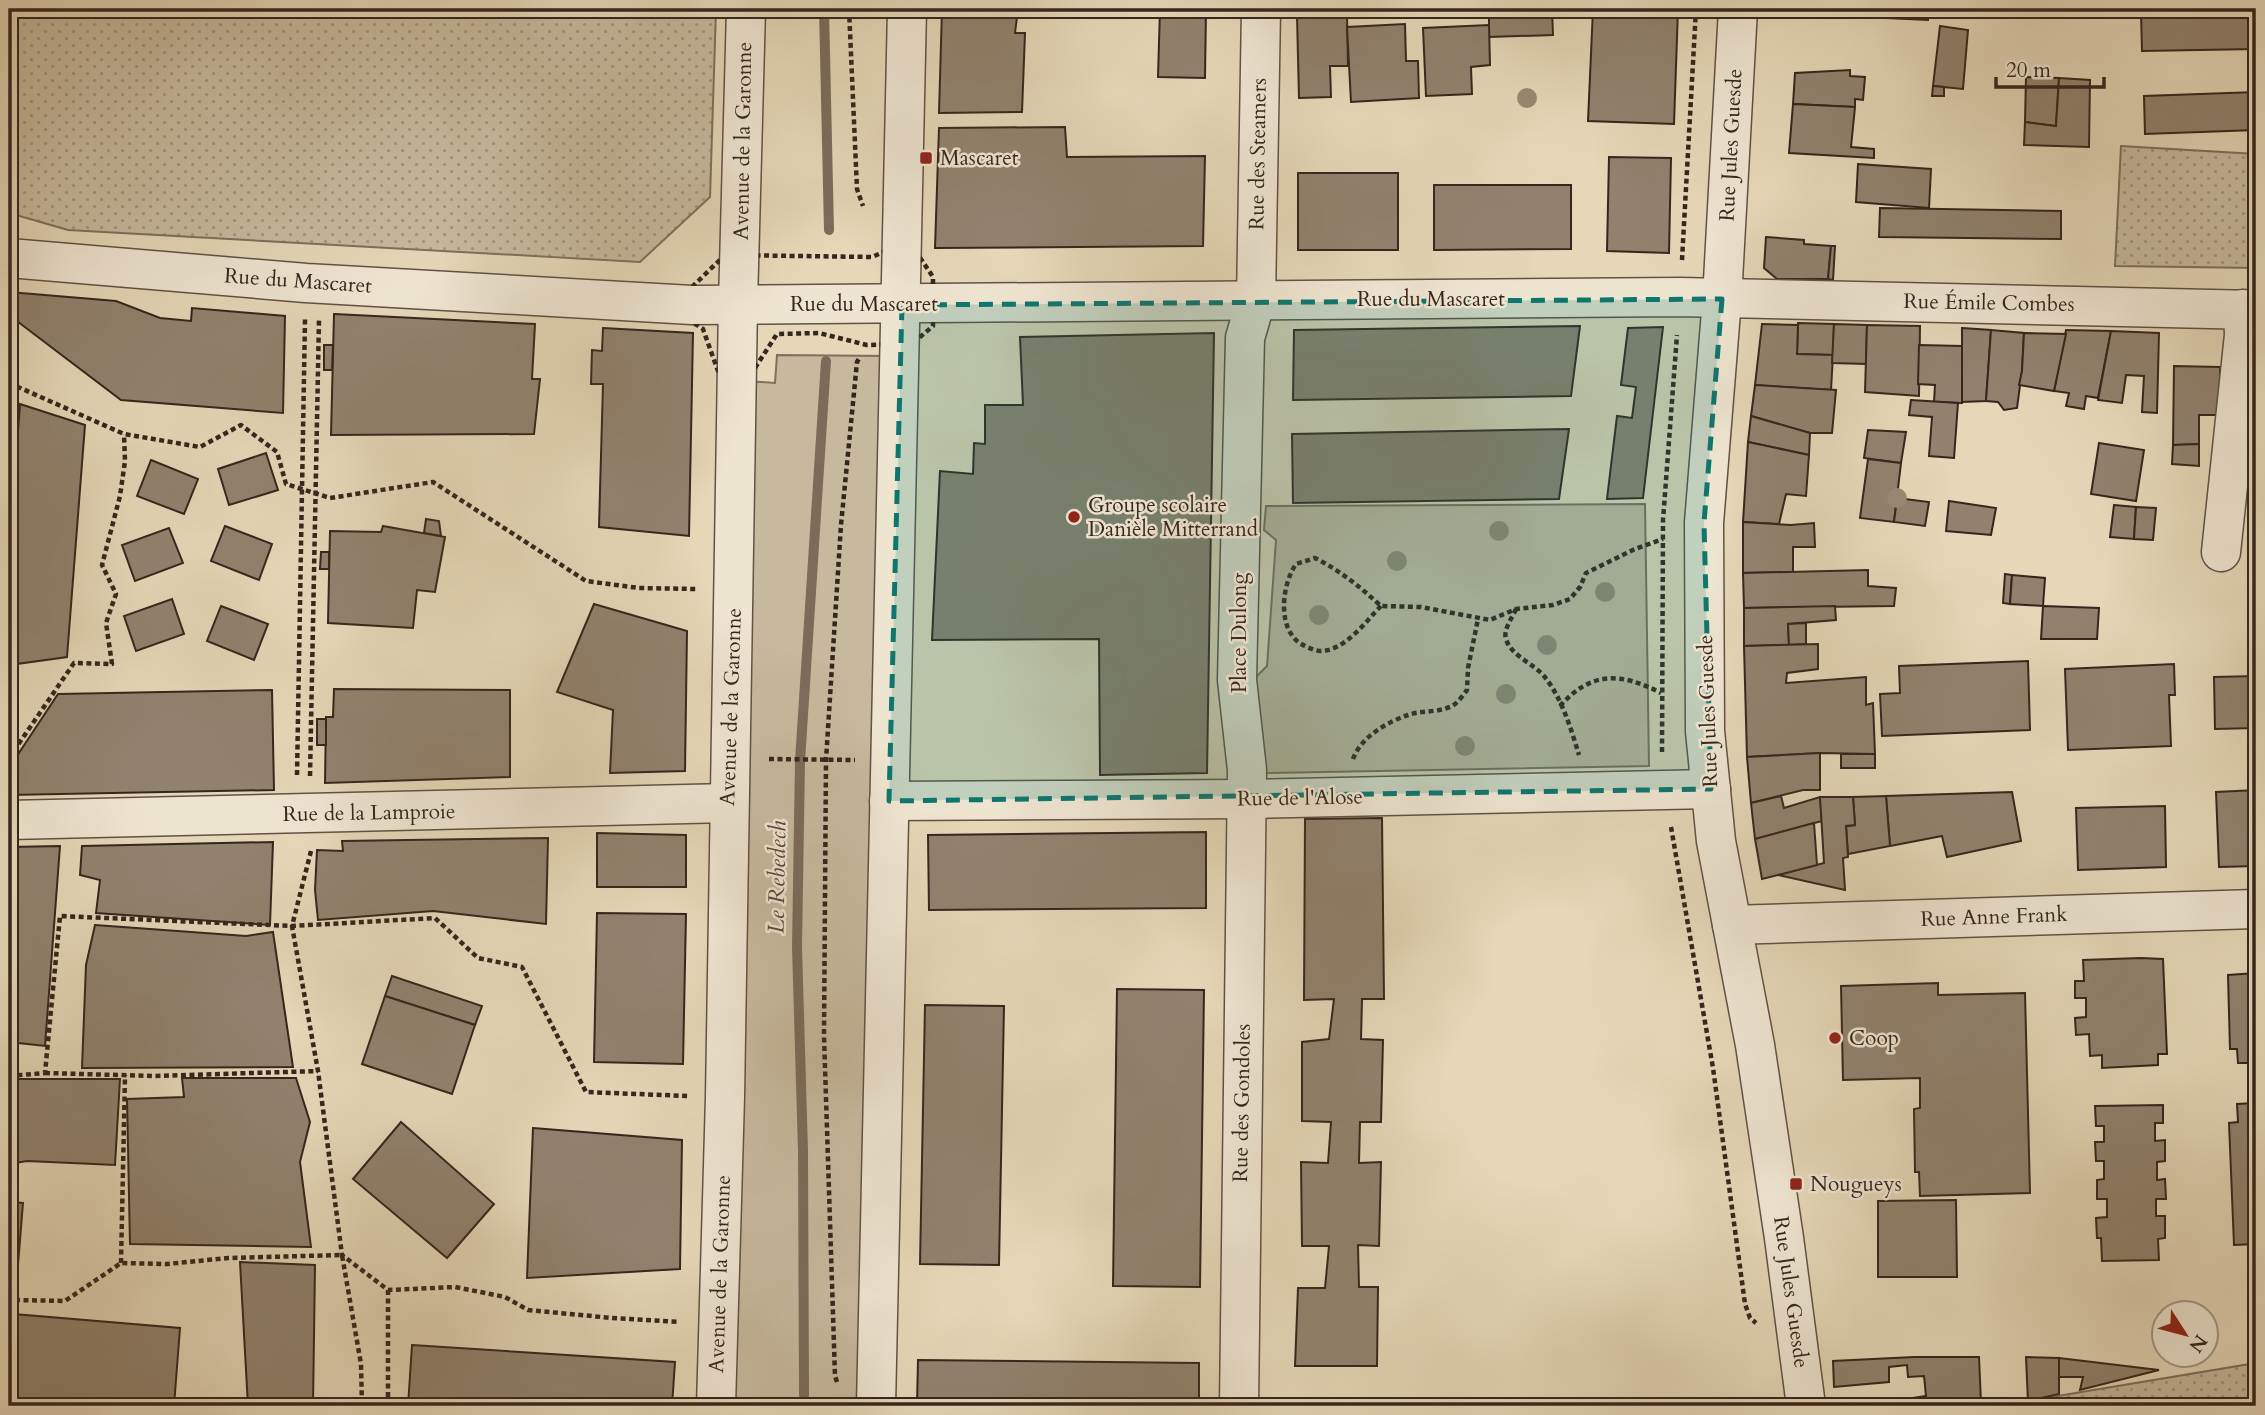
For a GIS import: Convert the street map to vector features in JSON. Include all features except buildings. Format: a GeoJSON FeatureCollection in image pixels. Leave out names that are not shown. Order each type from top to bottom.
{"type":"FeatureCollection","features":[{"type":"Feature","properties":{"kind":"street","name":"Avenue de la Garonne"},"geometry":{"type":"LineString","coordinates":[[716,1406],[725,1097],[738,303],[746,9]]}},
{"type":"Feature","properties":{"kind":"street"},"geometry":{"type":"LineString","coordinates":[[876,1406],[907,9]]}},
{"type":"Feature","properties":{"kind":"street","name":"Rue des Steamers"},"geometry":{"type":"LineString","coordinates":[[1256,300],[1261,9]]}},
{"type":"Feature","properties":{"kind":"street","name":"Rue Jules Guesde"},"geometry":{"type":"LineString","coordinates":[[1738,9],[1722,299],[1704,523],[1705,731],[1716,841],[1761,1086],[1806,1406]]}},
{"type":"Feature","properties":{"kind":"street","name":"Rue du Mascaret"},"geometry":{"type":"LineString","coordinates":[[9,258],[313,283],[692,305],[1667,297],[1722,299]]}},
{"type":"Feature","properties":{"kind":"street","name":"Rue Émile Combes"},"geometry":{"type":"LineString","coordinates":[[1722,299],[2097,304],[2250,309]]}},
{"type":"Feature","properties":{"kind":"street","name":"Place Dulong"},"geometry":{"type":"LineString","coordinates":[[1247,799],[1247,770],[1237,680],[1245,338],[1256,300]]}},
{"type":"Feature","properties":{"kind":"street"},"geometry":{"type":"LineString","coordinates":[[2221,552],[2244,335],[2250,309]]}},
{"type":"Feature","properties":{"kind":"street","name":"Rue de l'Alose"},"geometry":{"type":"LineString","coordinates":[[889,801],[1247,799],[1711,789]]}},
{"type":"Feature","properties":{"kind":"street","name":"Rue des Gondoles"},"geometry":{"type":"LineString","coordinates":[[1239,1406],[1247,799]]}},
{"type":"Feature","properties":{"kind":"street","name":"Rue de la Lamproie"},"geometry":{"type":"LineString","coordinates":[[9,820],[729,803]]}},
{"type":"Feature","properties":{"kind":"street","name":"Rue Anne Frank"},"geometry":{"type":"LineString","coordinates":[[1732,925],[2256,909]]}},
{"type":"Feature","properties":{"kind":"path"},"geometry":{"type":"LineString","coordinates":[[849,9],[857,189],[864,209]]}},
{"type":"Feature","properties":{"kind":"path"},"geometry":{"type":"LineString","coordinates":[[313,283],[301,489],[304,815],[313,842],[292,926],[318,1071],[342,1255],[361,1364],[362,1406]]}},
{"type":"Feature","properties":{"kind":"path"},"geometry":{"type":"LineString","coordinates":[[304,815],[310,785],[316,494],[313,283]]}},
{"type":"Feature","properties":{"kind":"path"},"geometry":{"type":"LineString","coordinates":[[839,1386],[835,1376],[824,1036],[826,760],[844,498],[857,362],[867,345]]}},
{"type":"Feature","properties":{"kind":"path"},"geometry":{"type":"LineString","coordinates":[[9,383],[124,434],[200,447],[241,425],[277,452],[286,484],[330,498],[433,482],[586,581],[639,588],[734,586]]}},
{"type":"Feature","properties":{"kind":"path"},"geometry":{"type":"LineString","coordinates":[[9,758],[74,663],[112,664],[106,623],[116,594],[102,565],[120,496],[125,461],[124,434]]}},
{"type":"Feature","properties":{"kind":"path"},"geometry":{"type":"LineString","coordinates":[[1381,606],[1358,631],[1340,645],[1321,651],[1312,649],[1298,643],[1290,635],[1286,623],[1287,576],[1296,564],[1315,558],[1346,575],[1381,606],[1442,610],[1478,620],[1490,620],[1516,608],[1552,605],[1570,598],[1580,587],[1586,573],[1635,549],[1663,539]]}},
{"type":"Feature","properties":{"kind":"path"},"geometry":{"type":"LineString","coordinates":[[1516,608],[1505,634],[1507,643],[1515,653],[1542,674],[1560,706],[1579,755],[1572,793]]}},
{"type":"Feature","properties":{"kind":"path"},"geometry":{"type":"LineString","coordinates":[[1345,797],[1350,765],[1357,748],[1364,740],[1378,729],[1409,714],[1453,706],[1467,690],[1468,668],[1478,620]]}},
{"type":"Feature","properties":{"kind":"path"},"geometry":{"type":"LineString","coordinates":[[1560,706],[1576,691],[1600,679],[1622,677],[1640,682],[1661,693]]}},
{"type":"Feature","properties":{"kind":"path"},"geometry":{"type":"LineString","coordinates":[[795,760],[891,760]]}},
{"type":"Feature","properties":{"kind":"path"},"geometry":{"type":"LineString","coordinates":[[45,1073],[60,916],[292,926],[435,918],[478,958],[522,967],[586,1092],[677,1095]]}},
{"type":"Feature","properties":{"kind":"path"},"geometry":{"type":"LineString","coordinates":[[9,1076],[45,1073],[125,1075],[318,1071]]}},
{"type":"Feature","properties":{"kind":"path"},"geometry":{"type":"LineString","coordinates":[[121,1263],[125,1075]]}},
{"type":"Feature","properties":{"kind":"path"},"geometry":{"type":"LineString","coordinates":[[15,1300],[65,1301],[121,1263],[167,1264],[228,1258],[342,1255],[388,1290],[455,1287],[505,1297],[528,1310],[674,1321]]}},
{"type":"Feature","properties":{"kind":"path"},"geometry":{"type":"LineString","coordinates":[[388,1290],[388,1406]]}},
{"type":"Feature","properties":{"kind":"highlighted area"},"geometry":{"type":"Polygon","coordinates":[[[1722,299],[1704,523],[1711,789],[889,801],[902,305],[1722,299]]]}},
{"type":"Feature","properties":{"kind":"shaded area"},"geometry":{"type":"Polygon","coordinates":[[[9,9],[716,9],[710,197],[640,262],[68,230],[9,213],[9,9]]]}},
{"type":"Feature","properties":{"kind":"shaded area"},"geometry":{"type":"Polygon","coordinates":[[[2121,146],[2256,154],[2256,268],[2115,266],[2121,146]]]}},
{"type":"Feature","properties":{"kind":"shaded area"},"geometry":{"type":"Polygon","coordinates":[[[777,355],[888,356],[861,1406],[728,1406],[748,381],[775,383],[777,355]]]}},
{"type":"Feature","properties":{"kind":"shaded area"},"geometry":{"type":"Polygon","coordinates":[[[1645,504],[1649,766],[1264,773],[1253,680],[1267,666],[1276,540],[1264,530],[1266,506],[1645,504]]]}},
{"type":"Feature","properties":{"kind":"shaded area"},"geometry":{"type":"Polygon","coordinates":[[[2256,1363],[2256,1406],[2002,1406],[2220,1370],[2256,1363]]]}},
{"type":"Feature","properties":{"kind":"waterway"},"geometry":{"type":"LineString","coordinates":[[824,9],[829,230]]}},
{"type":"Feature","properties":{"kind":"waterway","name":"Le Rebedech"},"geometry":{"type":"LineString","coordinates":[[804,1395],[803,1151],[797,947],[800,761],[826,361]]}},
{"type":"Feature","properties":{"kind":"place","name":"Mascaret"},"geometry":{"type":"Point","coordinates":[926,158]}},
{"type":"Feature","properties":{"kind":"place","name":"Groupe scolaire Danièle Mitterrand"},"geometry":{"type":"Point","coordinates":[1074,517]}},
{"type":"Feature","properties":{"kind":"place","name":"Coop"},"geometry":{"type":"Point","coordinates":[1835,1038]}},
{"type":"Feature","properties":{"kind":"place","name":"Nougueys"},"geometry":{"type":"Point","coordinates":[1796,1184]}}]}
